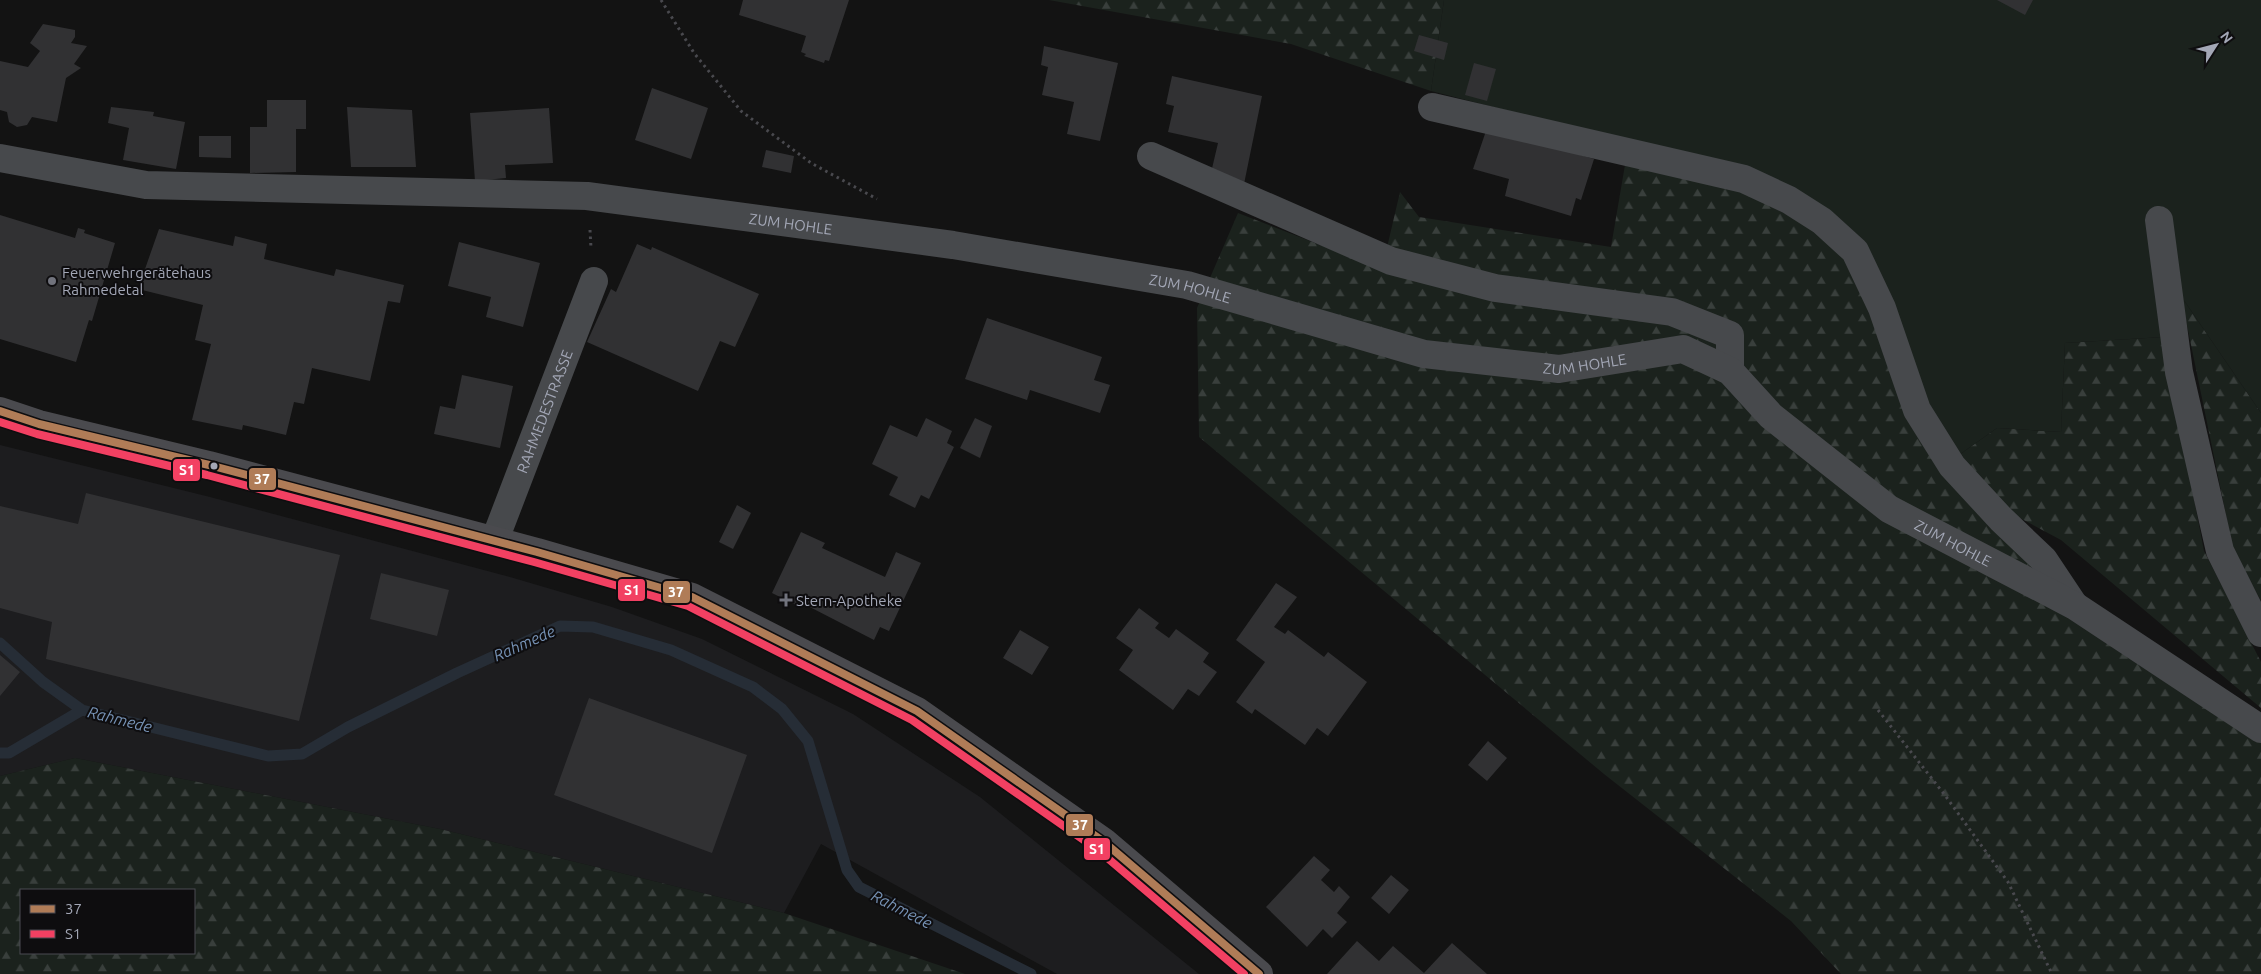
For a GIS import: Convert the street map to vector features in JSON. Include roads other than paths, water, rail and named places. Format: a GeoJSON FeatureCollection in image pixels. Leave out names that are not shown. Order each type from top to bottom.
{"type":"FeatureCollection","features":[{"type":"Feature","properties":{"kind":"main road"},"geometry":{"type":"LineString","coordinates":[[0,411],[39,424],[209,465],[692,597],[917,712],[1104,842],[1259,974]]}},
{"type":"Feature","properties":{"kind":"street"},"geometry":{"type":"LineString","coordinates":[[1432,108],[1744,179],[1789,200],[1822,221],[1856,251],[1882,308],[1917,410],[1952,466],[2044,560],[2075,606]]}},
{"type":"Feature","properties":{"kind":"street"},"geometry":{"type":"LineString","coordinates":[[1151,156],[1391,261],[1495,288],[1672,312],[1730,335],[1730,371]]}},
{"type":"Feature","properties":{"kind":"street","name":"ZUM HOHLE"},"geometry":{"type":"LineString","coordinates":[[0,158],[146,185],[587,196],[954,245],[1187,285],[1424,354],[1559,369],[1683,350],[1730,371],[1771,416],[1889,509],[2075,606],[2261,729]]}},
{"type":"Feature","properties":{"kind":"street"},"geometry":{"type":"LineString","coordinates":[[2159,220],[2179,372],[2220,551],[2261,633]]}},
{"type":"Feature","properties":{"kind":"street","name":"RAHMEDESTRASSE"},"geometry":{"type":"LineString","coordinates":[[494,542],[594,281]]}},
{"type":"Feature","properties":{"kind":"waterway","name":"Rahmede"},"geometry":{"type":"LineString","coordinates":[[0,643],[43,682],[82,710],[268,756],[302,754],[348,727],[457,673],[560,626],[593,627],[671,650],[753,687],[782,709],[808,741],[847,870],[859,887],[1031,974]]}},
{"type":"Feature","properties":{"kind":"waterway"},"geometry":{"type":"LineString","coordinates":[[0,753],[9,753],[82,710]]}},
{"type":"Feature","properties":{"kind":"place","name":"Feuerwehrgerätehaus Rahmedetal"},"geometry":{"type":"Point","coordinates":[52,281]}},
{"type":"Feature","properties":{"kind":"place","name":"Stern-Apotheke"},"geometry":{"type":"Point","coordinates":[786,600]}}]}
